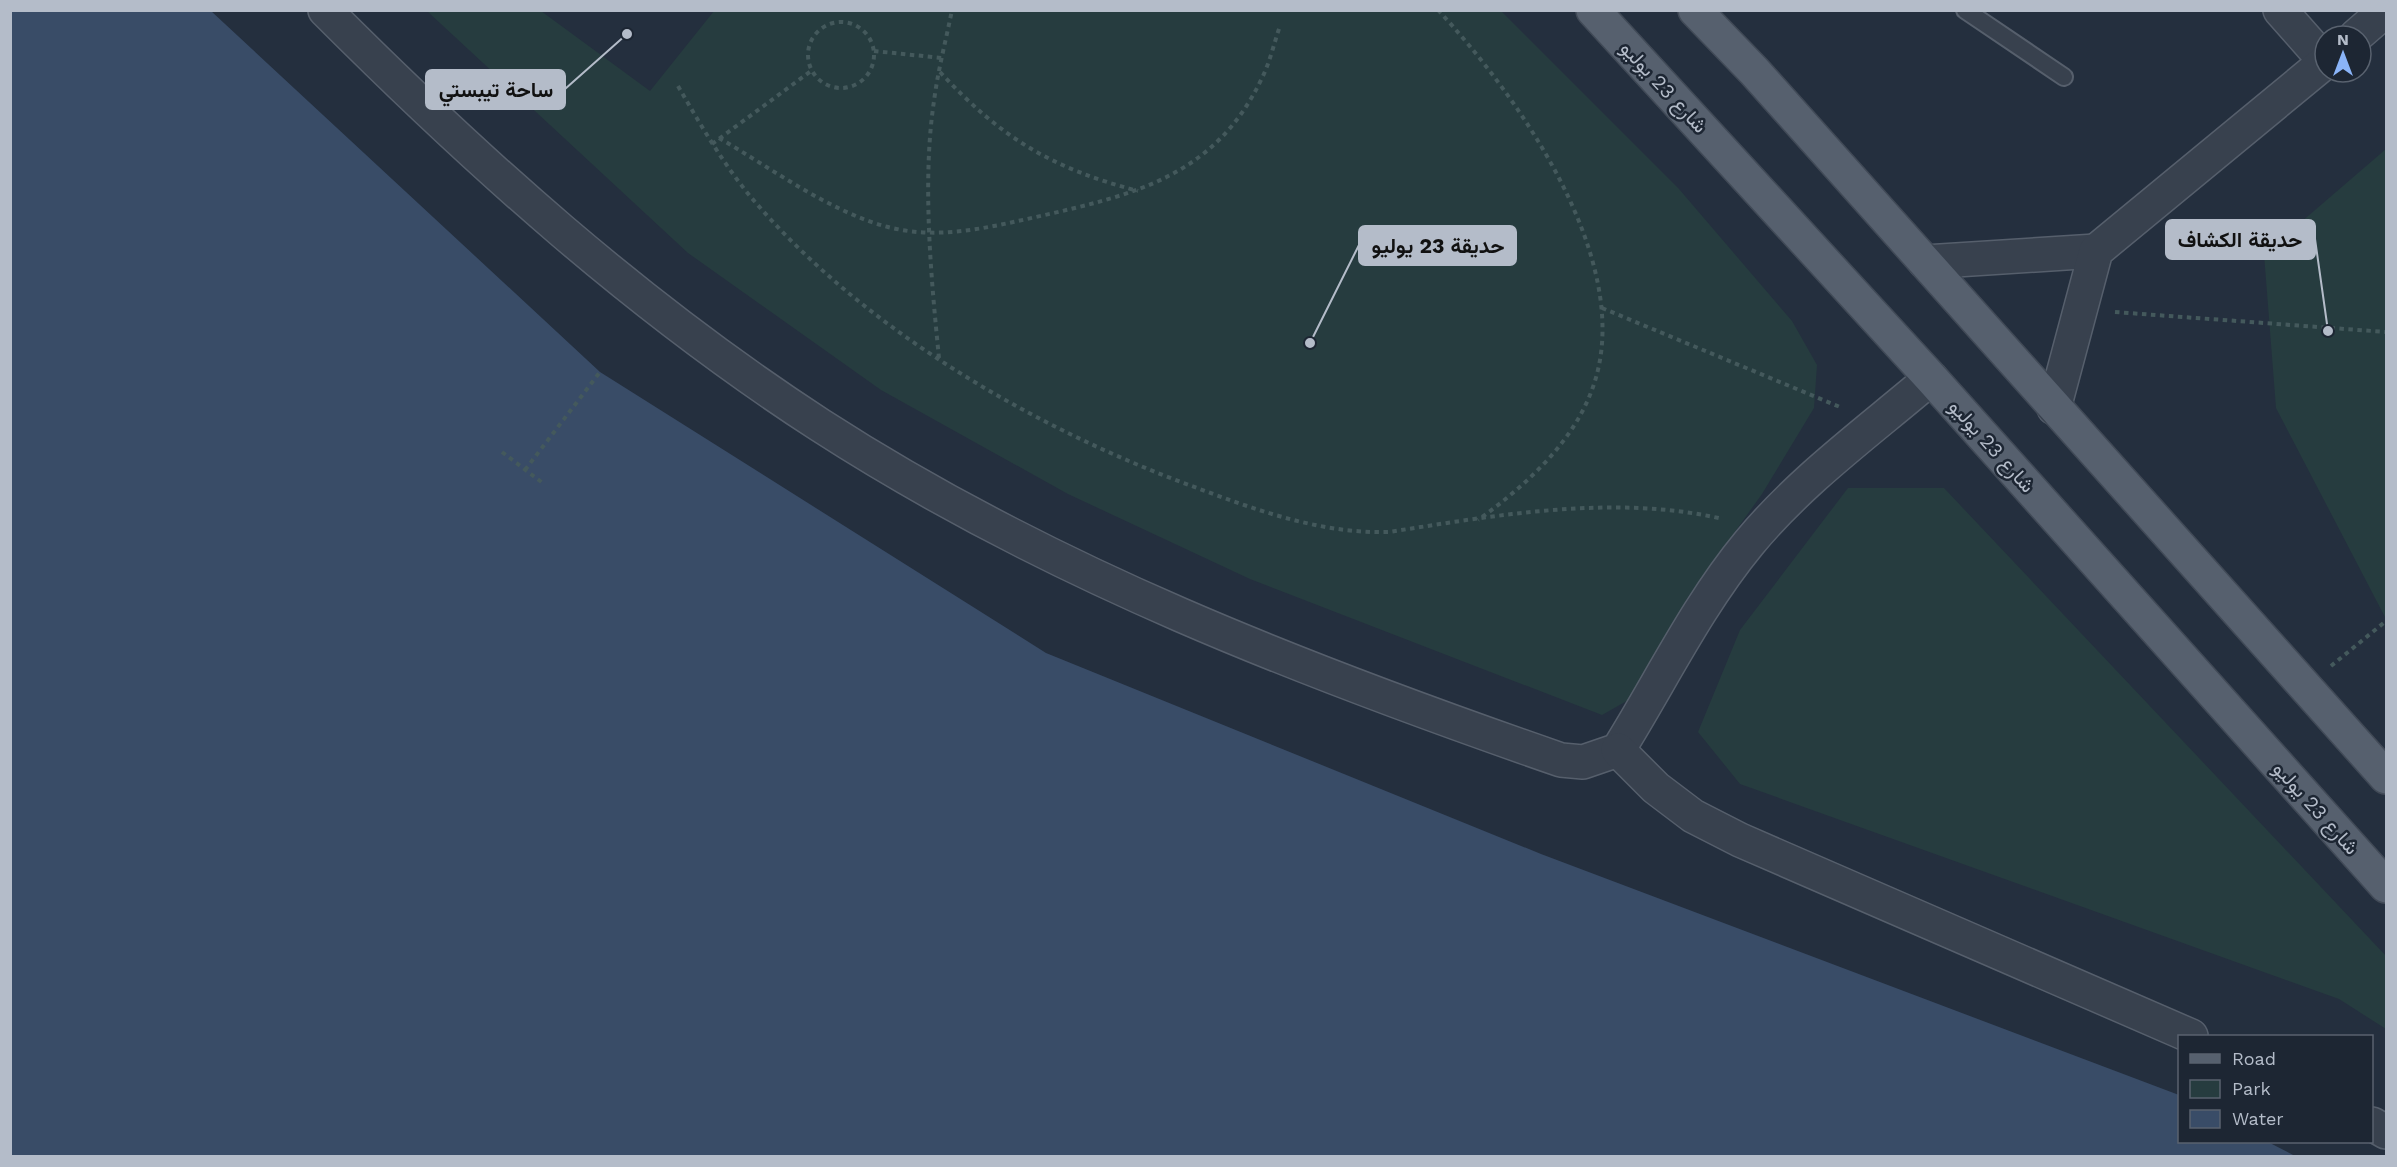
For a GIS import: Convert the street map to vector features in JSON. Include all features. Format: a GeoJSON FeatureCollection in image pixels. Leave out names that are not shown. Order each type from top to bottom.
{"type":"FeatureCollection","features":[{"type":"Feature","properties":{"kind":"main road","name":"شارع 23 يوليو"},"geometry":{"type":"LineString","coordinates":[[1593,10],[1931,378],[2386,886]]}},
{"type":"Feature","properties":{"kind":"main road"},"geometry":{"type":"LineString","coordinates":[[1695,10],[1754,71],[2386,777]]}},
{"type":"Feature","properties":{"kind":"street"},"geometry":{"type":"LineString","coordinates":[[325,10],[418,103],[621,282],[719,356],[821,426],[956,505],[1100,580],[1236,640],[1398,704],[1561,760],[1583,762],[1618,750],[1721,580],[1762,528],[1815,475],[1931,378]]}},
{"type":"Feature","properties":{"kind":"street"},"geometry":{"type":"LineString","coordinates":[[2280,10],[2313,48]]}},
{"type":"Feature","properties":{"kind":"street"},"geometry":{"type":"LineString","coordinates":[[2370,24],[2386,10]]}},
{"type":"Feature","properties":{"kind":"street"},"geometry":{"type":"LineString","coordinates":[[2054,408],[2096,251],[2313,72]]}},
{"type":"Feature","properties":{"kind":"street"},"geometry":{"type":"LineString","coordinates":[[1925,262],[2096,251]]}},
{"type":"Feature","properties":{"kind":"street"},"geometry":{"type":"LineString","coordinates":[[1618,750],[1656,788],[1693,816],[1740,840],[2189,1035]]}},
{"type":"Feature","properties":{"kind":"lane"},"geometry":{"type":"LineString","coordinates":[[1965,10],[2064,77]]}},
{"type":"Feature","properties":{"kind":"path"},"geometry":{"type":"LineString","coordinates":[[939,358],[930,234],[933,102],[952,10]]}},
{"type":"Feature","properties":{"kind":"path"},"geometry":{"type":"LineString","coordinates":[[1438,10],[1488,71],[1552,166],[1593,260],[1602,308],[1601,353],[1594,385],[1578,416],[1538,470],[1509,497],[1477,520]]}},
{"type":"Feature","properties":{"kind":"path"},"geometry":{"type":"LineString","coordinates":[[831,23],[854,24],[864,31],[874,51],[869,74],[861,82],[839,89],[818,80],[811,71],[808,48],[813,37],[831,23]]}},
{"type":"Feature","properties":{"kind":"path"},"geometry":{"type":"LineString","coordinates":[[719,138],[862,219],[889,227],[930,234],[974,231],[1138,191],[1185,167],[1225,132],[1246,106],[1263,77],[1280,26]]}},
{"type":"Feature","properties":{"kind":"path"},"geometry":{"type":"LineString","coordinates":[[874,51],[942,58]]}},
{"type":"Feature","properties":{"kind":"path"},"geometry":{"type":"LineString","coordinates":[[711,144],[811,71]]}},
{"type":"Feature","properties":{"kind":"path"},"geometry":{"type":"LineString","coordinates":[[939,71],[995,126],[1028,149],[1063,167],[1138,191]]}},
{"type":"Feature","properties":{"kind":"path"},"geometry":{"type":"LineString","coordinates":[[678,86],[711,144],[780,229],[836,281],[939,358],[987,390],[1097,447],[1267,514],[1333,529],[1363,533],[1389,532],[1566,509],[1617,508],[1716,517],[1762,528]]}},
{"type":"Feature","properties":{"kind":"path"},"geometry":{"type":"LineString","coordinates":[[1602,308],[1878,423]]}},
{"type":"Feature","properties":{"kind":"path"},"geometry":{"type":"LineString","coordinates":[[2080,310],[2386,332]]}},
{"type":"Feature","properties":{"kind":"path"},"geometry":{"type":"LineString","coordinates":[[525,470],[600,372]]}},
{"type":"Feature","properties":{"kind":"path"},"geometry":{"type":"LineString","coordinates":[[502,452],[544,484]]}},
{"type":"Feature","properties":{"kind":"path"},"geometry":{"type":"LineString","coordinates":[[2304,688],[2386,621]]}},
{"type":"Feature","properties":{"kind":"green space"},"geometry":{"type":"Polygon","coordinates":[[[427,11],[541,11],[650,91],[714,11],[1501,11],[1679,189],[1792,321],[1817,365],[1814,408],[1762,494],[1686,600],[1657,669],[1632,698],[1602,715],[1250,579],[1068,494],[881,390],[688,253],[427,11]]]}},
{"type":"Feature","properties":{"kind":"green space"},"geometry":{"type":"Polygon","coordinates":[[[2386,149],[2386,619],[2276,408],[2264,254],[2386,149]]]}},
{"type":"Feature","properties":{"kind":"green space"},"geometry":{"type":"Polygon","coordinates":[[[1848,488],[1944,488],[2386,956],[2386,1029],[2339,999],[1740,784],[1698,732],[1740,630],[1848,488]]]}},
{"type":"Feature","properties":{"kind":"water"},"geometry":{"type":"Polygon","coordinates":[[[10,11],[211,11],[600,372],[1046,653],[1541,854],[2178,1095],[2178,1143],[2270,1143],[2295,1156],[11,1156],[10,11]]]}},
{"type":"Feature","properties":{"kind":"place","name":"ساحة تيبستي"},"geometry":{"type":"Point","coordinates":[627,34]}},
{"type":"Feature","properties":{"kind":"place","name":"حديقة الكشاف"},"geometry":{"type":"Point","coordinates":[2328,331]}},
{"type":"Feature","properties":{"kind":"place","name":"حديقة 23 يوليو"},"geometry":{"type":"Point","coordinates":[1310,343]}}]}
